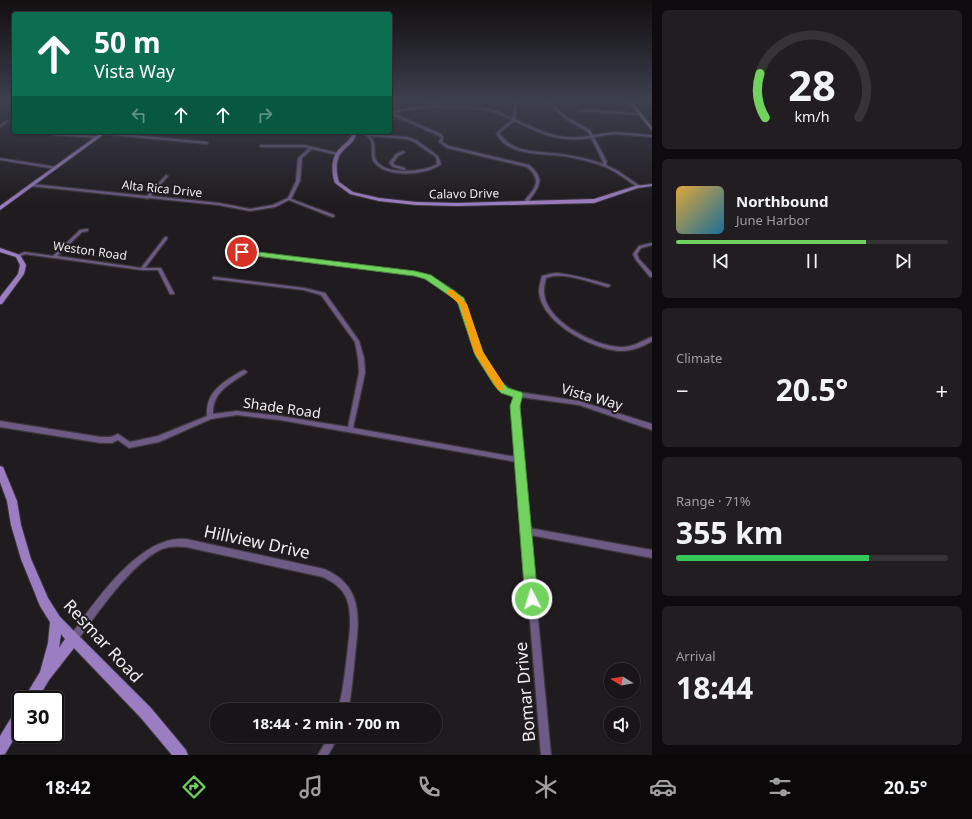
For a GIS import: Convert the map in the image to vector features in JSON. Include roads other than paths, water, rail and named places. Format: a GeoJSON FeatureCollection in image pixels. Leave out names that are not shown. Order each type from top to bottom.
{"type":"FeatureCollection","features":[{"type":"Feature","properties":{"kind":"street"},"geometry":{"type":"LineString","coordinates":[[72,135],[98,137]]}},
{"type":"Feature","properties":{"kind":"street"},"geometry":{"type":"LineString","coordinates":[[0,208],[101,135]]}},
{"type":"Feature","properties":{"kind":"street"},"geometry":{"type":"LineString","coordinates":[[127,135],[207,143]]}},
{"type":"Feature","properties":{"kind":"street"},"geometry":{"type":"LineString","coordinates":[[261,146],[289,145],[337,154],[354,135]]}},
{"type":"Feature","properties":{"kind":"street"},"geometry":{"type":"LineString","coordinates":[[368,135],[374,142],[375,161],[379,165],[388,169],[407,172],[428,170],[438,166]]}},
{"type":"Feature","properties":{"kind":"street"},"geometry":{"type":"LineString","coordinates":[[370,135],[415,141],[437,157],[440,161],[438,166]]}},
{"type":"Feature","properties":{"kind":"street"},"geometry":{"type":"LineString","coordinates":[[440,135],[442,136],[440,142],[446,147],[528,166],[535,172],[538,182],[536,192],[527,200],[527,203]]}},
{"type":"Feature","properties":{"kind":"street"},"geometry":{"type":"LineString","coordinates":[[499,135],[516,149],[527,152],[564,155],[604,165],[638,186]]}},
{"type":"Feature","properties":{"kind":"street"},"geometry":{"type":"LineString","coordinates":[[549,135],[581,139],[605,135]]}},
{"type":"Feature","properties":{"kind":"street"},"geometry":{"type":"LineString","coordinates":[[591,135],[605,162],[604,165]]}},
{"type":"Feature","properties":{"kind":"street"},"geometry":{"type":"LineString","coordinates":[[311,148],[300,158],[298,181],[289,199],[333,216]]}},
{"type":"Feature","properties":{"kind":"street"},"geometry":{"type":"LineString","coordinates":[[403,152],[397,155],[392,161],[394,166],[405,169],[438,166]]}},
{"type":"Feature","properties":{"kind":"street","name":"Calavo Drive"},"geometry":{"type":"LineString","coordinates":[[337,154],[335,170],[336,182],[347,192],[362,197],[432,205],[594,201],[607,199],[638,186],[652,185]]}},
{"type":"Feature","properties":{"kind":"street"},"geometry":{"type":"LineString","coordinates":[[0,158],[56,168]]}},
{"type":"Feature","properties":{"kind":"street"},"geometry":{"type":"LineString","coordinates":[[147,198],[166,176]]}},
{"type":"Feature","properties":{"kind":"street","name":"Alta Rica Drive"},"geometry":{"type":"LineString","coordinates":[[31,185],[253,210],[274,206],[289,199]]}},
{"type":"Feature","properties":{"kind":"street"},"geometry":{"type":"LineString","coordinates":[[0,203],[6,204]]}},
{"type":"Feature","properties":{"kind":"street"},"geometry":{"type":"LineString","coordinates":[[54,257],[81,231],[87,230]]}},
{"type":"Feature","properties":{"kind":"street"},"geometry":{"type":"LineString","coordinates":[[142,269],[166,238]]}},
{"type":"Feature","properties":{"kind":"street"},"geometry":{"type":"LineString","coordinates":[[652,244],[640,247],[635,254],[637,260],[652,276]]}},
{"type":"Feature","properties":{"kind":"street"},"geometry":{"type":"LineString","coordinates":[[0,250],[18,256],[23,262],[22,271],[0,302]]}},
{"type":"Feature","properties":{"kind":"street","name":"Vista Way"},"geometry":{"type":"LineString","coordinates":[[228,250],[415,273],[428,277],[461,300],[478,352],[501,387],[510,394],[574,402],[652,427]]}},
{"type":"Feature","properties":{"kind":"street","name":"Weston Road"},"geometry":{"type":"LineString","coordinates":[[18,256],[24,253],[142,269],[159,269],[172,293]]}},
{"type":"Feature","properties":{"kind":"street"},"geometry":{"type":"LineString","coordinates":[[608,286],[587,280],[552,274],[544,277],[542,281],[544,300],[550,312],[563,325],[580,337],[603,346],[619,349],[634,347],[652,339]]}},
{"type":"Feature","properties":{"kind":"street"},"geometry":{"type":"LineString","coordinates":[[215,278],[304,289],[323,294],[357,342],[361,358],[362,373],[350,430]]}},
{"type":"Feature","properties":{"kind":"street"},"geometry":{"type":"LineString","coordinates":[[210,417],[208,407],[213,396],[220,389],[244,372]]}},
{"type":"Feature","properties":{"kind":"street"},"geometry":{"type":"LineString","coordinates":[[518,394],[515,406],[526,531],[652,554]]}},
{"type":"Feature","properties":{"kind":"street","name":"Shade Road"},"geometry":{"type":"LineString","coordinates":[[0,424],[101,440],[112,440],[118,437],[128,445],[160,439],[210,417],[237,413],[350,430],[520,460]]}},
{"type":"Feature","properties":{"kind":"street","name":"Resmar Road"},"geometry":{"type":"LineString","coordinates":[[0,470],[12,501],[16,525],[26,559],[44,602],[56,622],[74,638],[146,713],[181,755]]}},
{"type":"Feature","properties":{"kind":"street","name":"Bomar Drive"},"geometry":{"type":"LineString","coordinates":[[526,531],[546,755]]}},
{"type":"Feature","properties":{"kind":"street","name":"Hillview Drive"},"geometry":{"type":"LineString","coordinates":[[74,638],[110,592],[143,558],[156,548],[170,543],[186,544],[324,573],[336,579],[346,589],[353,602],[354,610],[348,679],[344,703]]}},
{"type":"Feature","properties":{"kind":"street"},"geometry":{"type":"LineString","coordinates":[[45,676],[54,643],[56,622]]}},
{"type":"Feature","properties":{"kind":"street"},"geometry":{"type":"LineString","coordinates":[[36,691],[45,676],[74,638]]}},
{"type":"Feature","properties":{"kind":"street"},"geometry":{"type":"LineString","coordinates":[[0,749],[12,730]]}},
{"type":"Feature","properties":{"kind":"street"},"geometry":{"type":"LineString","coordinates":[[323,755],[330,743]]}}]}
